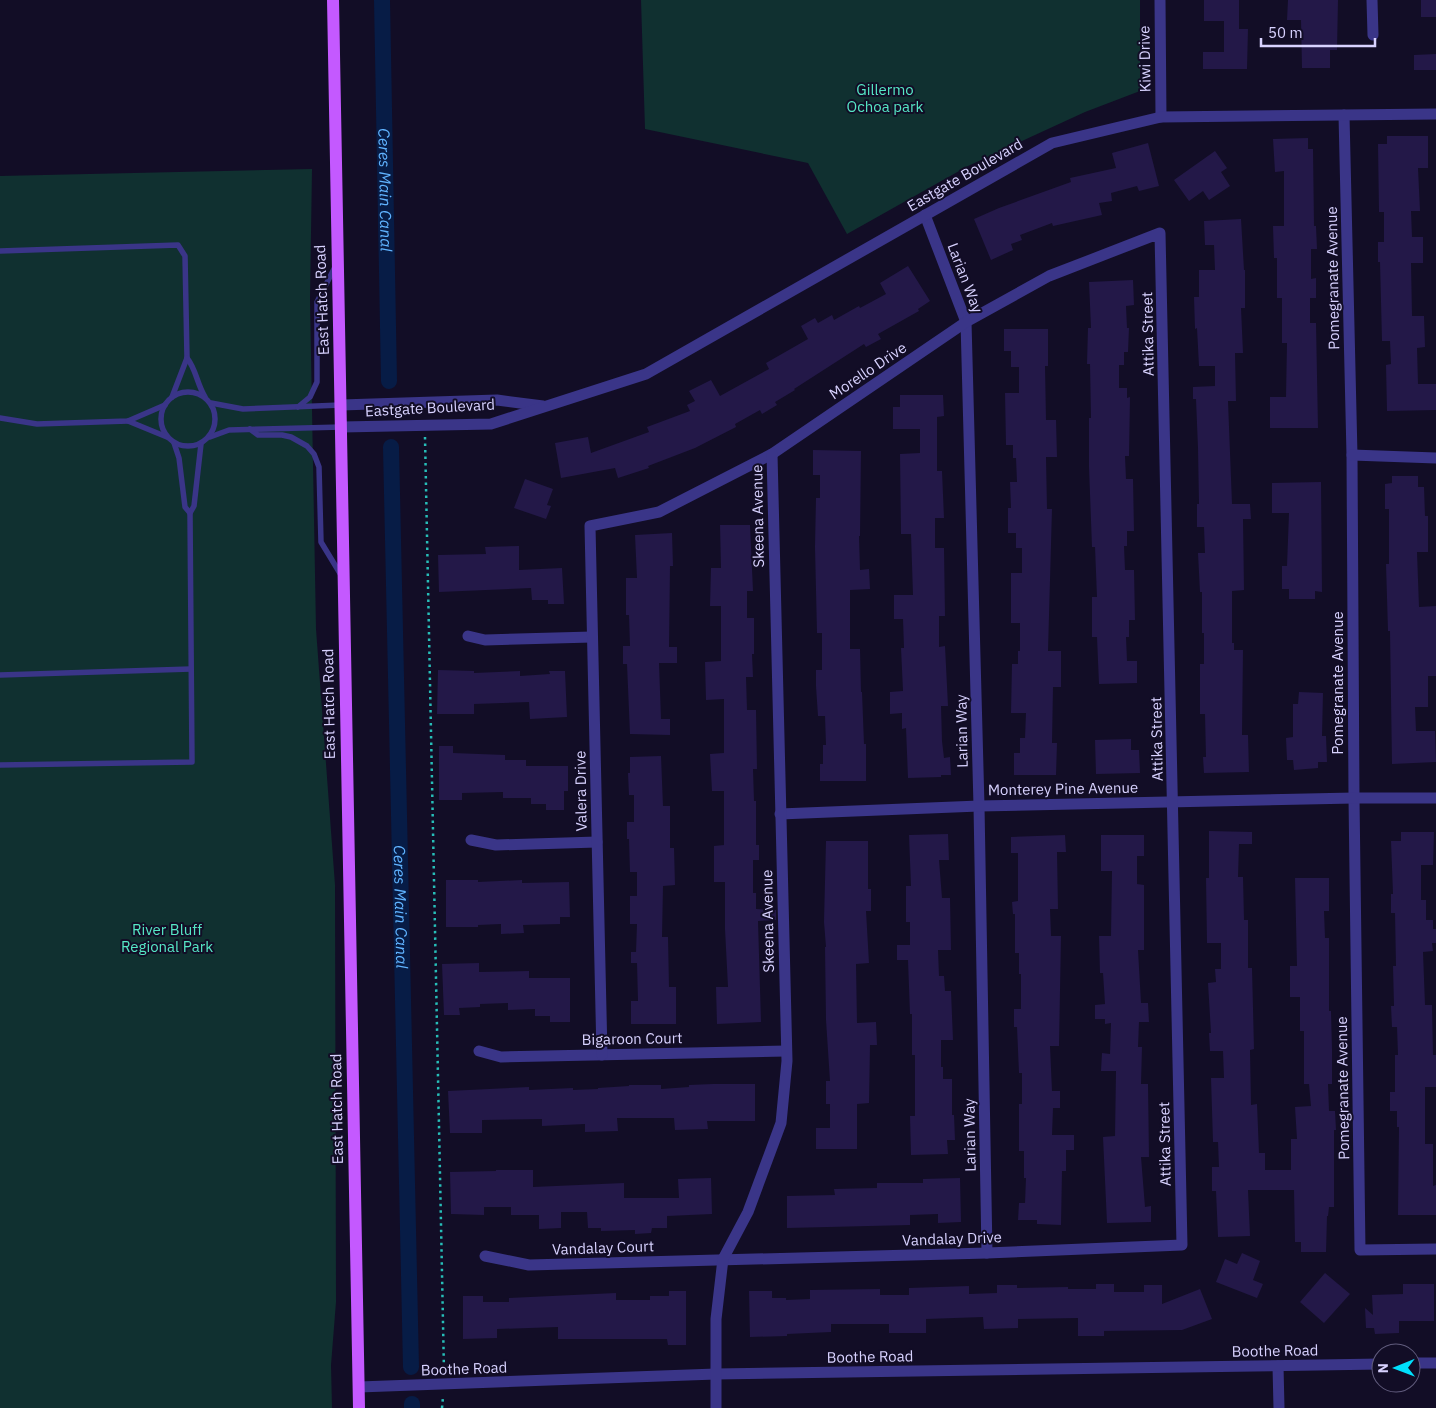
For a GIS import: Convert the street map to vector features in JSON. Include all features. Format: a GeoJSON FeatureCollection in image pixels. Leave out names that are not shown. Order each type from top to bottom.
{"type":"FeatureCollection","features":[{"type":"Feature","properties":{"kind":"main road","name":"East Hatch Road"},"geometry":{"type":"LineString","coordinates":[[332,0],[342,427],[343,577],[359,1408]]}},
{"type":"Feature","properties":{"kind":"street","name":"Kiwi Drive"},"geometry":{"type":"LineString","coordinates":[[1160,0],[1161,117]]}},
{"type":"Feature","properties":{"kind":"street"},"geometry":{"type":"LineString","coordinates":[[1372,0],[1373,35]]}},
{"type":"Feature","properties":{"kind":"street","name":"Eastgate Boulevard"},"geometry":{"type":"LineString","coordinates":[[342,427],[491,424],[646,374],[1052,143],[1161,117],[1436,114]]}},
{"type":"Feature","properties":{"kind":"street","name":"Pomegranate Avenue"},"geometry":{"type":"LineString","coordinates":[[1344,115],[1352,455],[1360,1250],[1436,1249]]}},
{"type":"Feature","properties":{"kind":"street","name":"Larian Way"},"geometry":{"type":"LineString","coordinates":[[925,215],[966,322],[979,806],[987,1253]]}},
{"type":"Feature","properties":{"kind":"street","name":"Morello Drive"},"geometry":{"type":"LineString","coordinates":[[590,526],[659,512],[772,454],[966,322],[1049,276],[1160,233]]}},
{"type":"Feature","properties":{"kind":"street","name":"Attika Street"},"geometry":{"type":"LineString","coordinates":[[1160,233],[1182,1245]]}},
{"type":"Feature","properties":{"kind":"street","name":"Eastgate Boulevard"},"geometry":{"type":"LineString","coordinates":[[341,405],[498,400],[548,406]]}},
{"type":"Feature","properties":{"kind":"street","name":"Skeena Avenue"},"geometry":{"type":"LineString","coordinates":[[716,1408],[716,1319],[723,1259],[748,1212],[781,1123],[786,1051],[772,454]]}},
{"type":"Feature","properties":{"kind":"street"},"geometry":{"type":"LineString","coordinates":[[1352,455],[1436,458]]}},
{"type":"Feature","properties":{"kind":"street","name":"Valera Drive"},"geometry":{"type":"LineString","coordinates":[[590,526],[602,1055]]}},
{"type":"Feature","properties":{"kind":"street"},"geometry":{"type":"LineString","coordinates":[[468,636],[485,640],[592,637]]}},
{"type":"Feature","properties":{"kind":"street","name":"Monterey Pine Avenue"},"geometry":{"type":"LineString","coordinates":[[780,814],[979,806],[1436,798]]}},
{"type":"Feature","properties":{"kind":"street"},"geometry":{"type":"LineString","coordinates":[[470,840],[496,845],[597,842]]}},
{"type":"Feature","properties":{"kind":"street","name":"Bigaroon Court"},"geometry":{"type":"LineString","coordinates":[[479,1051],[501,1057],[786,1051]]}},
{"type":"Feature","properties":{"kind":"street","name":"Vandalay Drive"},"geometry":{"type":"LineString","coordinates":[[723,1259],[987,1253],[1182,1245]]}},
{"type":"Feature","properties":{"kind":"street","name":"Vandalay Court"},"geometry":{"type":"LineString","coordinates":[[485,1256],[528,1265],[723,1259]]}},
{"type":"Feature","properties":{"kind":"street"},"geometry":{"type":"LineString","coordinates":[[1421,1363],[1436,1363]]}},
{"type":"Feature","properties":{"kind":"street","name":"Boothe Road"},"geometry":{"type":"LineString","coordinates":[[359,1387],[716,1374],[1371,1364]]}},
{"type":"Feature","properties":{"kind":"street"},"geometry":{"type":"LineString","coordinates":[[1278,1366],[1279,1408]]}},
{"type":"Feature","properties":{"kind":"lane"},"geometry":{"type":"LineString","coordinates":[[0,251],[178,245],[185,256],[187,358],[172,397],[165,405],[161,415],[163,430],[167,437]]}},
{"type":"Feature","properties":{"kind":"lane"},"geometry":{"type":"LineString","coordinates":[[298,407],[310,397],[317,382],[317,302],[337,263]]}},
{"type":"Feature","properties":{"kind":"lane"},"geometry":{"type":"LineString","coordinates":[[187,358],[193,365],[197,381],[205,397]]}},
{"type":"Feature","properties":{"kind":"lane"},"geometry":{"type":"LineString","coordinates":[[172,397],[180,393],[197,393],[211,403],[216,421],[214,430],[209,438]]}},
{"type":"Feature","properties":{"kind":"lane"},"geometry":{"type":"LineString","coordinates":[[211,403],[243,408],[341,405]]}},
{"type":"Feature","properties":{"kind":"lane"},"geometry":{"type":"LineString","coordinates":[[0,418],[38,424],[128,421],[165,405]]}},
{"type":"Feature","properties":{"kind":"lane"},"geometry":{"type":"LineString","coordinates":[[128,421],[167,437],[183,447],[202,444],[209,438],[226,430],[342,427]]}},
{"type":"Feature","properties":{"kind":"lane"},"geometry":{"type":"LineString","coordinates":[[250,429],[258,435],[291,437],[307,446],[317,458],[319,467],[321,542],[343,577]]}},
{"type":"Feature","properties":{"kind":"lane"},"geometry":{"type":"LineString","coordinates":[[174,443],[179,458],[185,506],[190,513]]}},
{"type":"Feature","properties":{"kind":"lane"},"geometry":{"type":"LineString","coordinates":[[0,765],[192,762],[190,513],[194,506],[202,444]]}},
{"type":"Feature","properties":{"kind":"lane"},"geometry":{"type":"LineString","coordinates":[[0,675],[191,670]]}},
{"type":"Feature","properties":{"kind":"path"},"geometry":{"type":"LineString","coordinates":[[425,426],[444,1385]]}},
{"type":"Feature","properties":{"kind":"green space","name":"Gillermo Ochoa park"},"geometry":{"type":"Polygon","coordinates":[[[641,0],[1140,0],[1140,91],[1085,112],[968,166],[847,234],[808,163],[645,129],[641,0]]]}},
{"type":"Feature","properties":{"kind":"green space","name":"River Bluff Regional Park"},"geometry":{"type":"Polygon","coordinates":[[[312,169],[310,299],[316,629],[335,885],[336,1302],[331,1365],[332,1408],[0,1408],[0,176],[312,169]]]}},
{"type":"Feature","properties":{"kind":"building"},"geometry":{"type":"Polygon","coordinates":[[[1204,0],[1239,0],[1239,29],[1248,29],[1247,69],[1203,69],[1203,52],[1224,52],[1224,21],[1204,21],[1204,0]]]}},
{"type":"Feature","properties":{"kind":"building"},"geometry":{"type":"Polygon","coordinates":[[[1288,0],[1338,0],[1337,50],[1330,50],[1330,68],[1302,68],[1301,20],[1287,20],[1288,0]]]}},
{"type":"Feature","properties":{"kind":"building"},"geometry":{"type":"Polygon","coordinates":[[[1421,0],[1436,0],[1436,17],[1421,17],[1421,0]]]}},
{"type":"Feature","properties":{"kind":"building"},"geometry":{"type":"Polygon","coordinates":[[[1436,54],[1436,70],[1414,70],[1414,55],[1436,54]]]}},
{"type":"Feature","properties":{"kind":"building"},"geometry":{"type":"Polygon","coordinates":[[[1387,136],[1428,136],[1428,168],[1418,168],[1420,211],[1411,211],[1412,237],[1423,237],[1423,263],[1411,263],[1412,316],[1424,316],[1425,347],[1417,348],[1418,384],[1436,384],[1436,410],[1387,411],[1386,365],[1391,364],[1390,341],[1382,341],[1378,242],[1384,242],[1384,212],[1379,212],[1378,144],[1387,144],[1387,136]]]}},
{"type":"Feature","properties":{"kind":"building"},"geometry":{"type":"Polygon","coordinates":[[[1308,138],[1308,149],[1313,149],[1314,226],[1316,226],[1317,249],[1311,249],[1311,279],[1316,278],[1316,298],[1310,298],[1310,323],[1316,323],[1318,428],[1270,428],[1270,397],[1286,397],[1287,343],[1282,343],[1282,298],[1277,298],[1277,258],[1274,258],[1273,226],[1284,226],[1284,171],[1275,172],[1273,139],[1308,138]]]}},
{"type":"Feature","properties":{"kind":"building"},"geometry":{"type":"Polygon","coordinates":[[[1148,143],[1159,186],[1139,191],[1137,186],[1111,193],[1112,201],[1099,203],[1102,215],[1053,226],[1052,223],[1020,235],[1022,240],[1011,244],[1013,250],[991,260],[974,219],[1071,182],[1070,178],[1116,168],[1112,153],[1148,143]]]}},
{"type":"Feature","properties":{"kind":"building"},"geometry":{"type":"Polygon","coordinates":[[[1215,151],[1227,168],[1221,172],[1230,186],[1209,200],[1203,191],[1189,201],[1174,180],[1215,151]]]}},
{"type":"Feature","properties":{"kind":"building"},"geometry":{"type":"Polygon","coordinates":[[[1241,219],[1245,270],[1245,308],[1241,308],[1243,353],[1235,353],[1236,401],[1228,401],[1232,504],[1250,504],[1251,519],[1243,519],[1244,590],[1232,591],[1232,643],[1234,643],[1234,650],[1243,650],[1242,735],[1248,735],[1249,772],[1204,773],[1203,757],[1206,757],[1205,714],[1200,714],[1200,664],[1204,664],[1204,633],[1202,633],[1202,592],[1200,592],[1198,553],[1205,553],[1204,527],[1197,527],[1197,504],[1199,504],[1198,448],[1196,399],[1193,399],[1193,387],[1215,386],[1215,366],[1199,366],[1194,297],[1199,297],[1199,270],[1215,270],[1214,245],[1205,245],[1204,221],[1241,219]]]}},
{"type":"Feature","properties":{"kind":"building"},"geometry":{"type":"Polygon","coordinates":[[[908,266],[930,301],[918,309],[919,311],[878,334],[881,339],[866,347],[864,344],[775,402],[777,405],[762,414],[760,410],[735,424],[736,427],[695,448],[648,466],[649,468],[618,478],[615,468],[561,478],[555,443],[588,437],[591,453],[649,432],[647,427],[690,411],[687,405],[695,401],[689,391],[711,380],[720,396],[769,369],[766,363],[808,339],[801,326],[815,318],[818,323],[832,315],[834,320],[886,294],[880,283],[908,266]]]}},
{"type":"Feature","properties":{"kind":"building"},"geometry":{"type":"Polygon","coordinates":[[[1133,280],[1134,305],[1126,306],[1127,328],[1129,328],[1128,352],[1124,352],[1124,365],[1119,365],[1119,388],[1127,388],[1127,398],[1130,397],[1129,456],[1125,456],[1126,479],[1133,479],[1134,531],[1127,531],[1127,546],[1124,546],[1125,570],[1134,570],[1135,620],[1129,620],[1129,637],[1126,637],[1127,661],[1137,661],[1137,683],[1099,684],[1097,637],[1092,637],[1092,597],[1097,597],[1095,547],[1092,547],[1089,467],[1089,418],[1091,418],[1090,364],[1087,364],[1088,328],[1091,328],[1089,282],[1133,280]]]}},
{"type":"Feature","properties":{"kind":"building"},"geometry":{"type":"Polygon","coordinates":[[[1004,329],[1048,329],[1048,366],[1045,366],[1046,420],[1056,420],[1057,457],[1046,457],[1047,509],[1052,509],[1048,651],[1061,651],[1061,687],[1053,687],[1052,743],[1057,743],[1056,775],[1014,775],[1014,753],[1020,753],[1020,738],[1025,738],[1026,713],[1011,713],[1012,664],[1018,664],[1020,623],[1011,623],[1011,573],[1022,573],[1022,548],[1016,548],[1016,533],[1008,533],[1008,508],[1011,508],[1010,482],[1017,482],[1016,458],[1013,458],[1013,445],[1006,445],[1005,393],[1019,393],[1019,367],[1011,367],[1011,351],[1004,351],[1004,329]]]}},
{"type":"Feature","properties":{"kind":"building"},"geometry":{"type":"Polygon","coordinates":[[[900,395],[943,395],[944,416],[937,417],[937,471],[942,471],[944,518],[935,518],[935,548],[944,548],[945,616],[939,616],[939,647],[945,646],[948,706],[941,706],[942,741],[944,758],[950,757],[951,775],[941,775],[941,777],[908,778],[906,728],[902,729],[902,713],[890,714],[890,692],[903,691],[901,648],[904,648],[903,619],[894,619],[894,595],[913,595],[911,534],[901,534],[900,454],[920,453],[920,429],[893,429],[893,407],[900,407],[900,395]]]}},
{"type":"Feature","properties":{"kind":"building"},"geometry":{"type":"Polygon","coordinates":[[[813,450],[861,451],[860,570],[869,569],[870,589],[850,590],[850,649],[860,649],[864,744],[866,744],[866,781],[820,781],[820,764],[823,764],[823,745],[826,745],[825,716],[818,716],[816,686],[816,670],[822,670],[822,633],[817,633],[815,547],[816,498],[820,498],[820,475],[813,475],[813,450]]]}},
{"type":"Feature","properties":{"kind":"building"},"geometry":{"type":"Polygon","coordinates":[[[1392,476],[1418,476],[1418,487],[1424,487],[1425,516],[1428,516],[1428,552],[1417,552],[1419,607],[1436,606],[1436,676],[1428,676],[1428,707],[1415,707],[1416,731],[1435,731],[1436,762],[1392,764],[1390,631],[1388,631],[1386,564],[1389,564],[1389,509],[1385,509],[1385,484],[1392,483],[1392,476]]]}},
{"type":"Feature","properties":{"kind":"building"},"geometry":{"type":"Polygon","coordinates":[[[525,479],[553,489],[547,505],[551,506],[546,519],[514,508],[525,479]]]}},
{"type":"Feature","properties":{"kind":"building"},"geometry":{"type":"Polygon","coordinates":[[[1321,482],[1322,592],[1315,591],[1315,599],[1289,599],[1289,589],[1282,589],[1282,566],[1287,566],[1289,513],[1272,513],[1272,483],[1321,482]]]}},
{"type":"Feature","properties":{"kind":"building"},"geometry":{"type":"Polygon","coordinates":[[[720,525],[750,525],[753,591],[747,591],[747,618],[754,618],[754,654],[752,654],[753,677],[746,677],[747,710],[756,710],[757,769],[753,769],[754,801],[756,801],[756,845],[759,845],[759,860],[753,860],[753,893],[756,893],[756,909],[776,910],[776,920],[758,921],[761,1022],[717,1024],[716,987],[728,987],[725,882],[714,882],[714,846],[724,845],[724,791],[712,791],[710,754],[724,753],[724,699],[706,700],[705,662],[721,661],[721,606],[710,606],[711,568],[721,568],[720,525]]]}},
{"type":"Feature","properties":{"kind":"building"},"geometry":{"type":"Polygon","coordinates":[[[672,533],[673,566],[670,566],[669,647],[677,647],[677,663],[659,663],[661,719],[670,719],[670,735],[630,734],[627,664],[623,664],[623,646],[630,646],[629,615],[626,615],[626,578],[637,578],[635,535],[672,533]]]}},
{"type":"Feature","properties":{"kind":"building"},"geometry":{"type":"Polygon","coordinates":[[[519,546],[519,570],[562,568],[564,604],[548,604],[548,600],[532,600],[531,588],[439,592],[438,555],[486,554],[485,547],[519,546]]]}},
{"type":"Feature","properties":{"kind":"building"},"geometry":{"type":"Polygon","coordinates":[[[438,670],[474,671],[474,673],[520,671],[520,676],[550,674],[549,671],[565,671],[567,717],[530,719],[529,702],[474,704],[474,714],[437,714],[438,670]]]}},
{"type":"Feature","properties":{"kind":"building"},"geometry":{"type":"Polygon","coordinates":[[[1299,692],[1323,693],[1322,736],[1326,736],[1327,762],[1318,762],[1318,768],[1294,770],[1293,760],[1287,760],[1286,738],[1293,737],[1293,704],[1298,704],[1299,692]]]}},
{"type":"Feature","properties":{"kind":"building"},"geometry":{"type":"Polygon","coordinates":[[[1131,739],[1131,750],[1139,750],[1140,773],[1096,774],[1095,740],[1131,739]]]}},
{"type":"Feature","properties":{"kind":"building"},"geometry":{"type":"Polygon","coordinates":[[[439,746],[453,746],[453,753],[505,755],[505,760],[526,760],[526,766],[568,766],[568,791],[564,791],[564,810],[546,810],[546,804],[531,804],[531,798],[503,798],[503,792],[462,793],[462,800],[439,800],[439,746]]]}},
{"type":"Feature","properties":{"kind":"building"},"geometry":{"type":"Polygon","coordinates":[[[661,756],[663,806],[670,806],[670,848],[674,848],[675,885],[663,886],[662,937],[668,937],[669,987],[676,987],[676,1024],[631,1024],[631,1001],[638,1001],[637,963],[631,963],[631,952],[636,952],[637,924],[630,924],[630,896],[637,896],[637,872],[630,872],[629,839],[627,839],[627,822],[634,822],[634,795],[629,795],[628,773],[630,773],[630,757],[661,756]]]}},
{"type":"Feature","properties":{"kind":"building"},"geometry":{"type":"Polygon","coordinates":[[[1209,831],[1252,832],[1252,844],[1239,844],[1238,877],[1243,877],[1244,920],[1248,920],[1248,968],[1252,968],[1254,1049],[1250,1050],[1251,1105],[1257,1104],[1259,1153],[1265,1153],[1265,1170],[1291,1170],[1291,1139],[1297,1139],[1295,1107],[1311,1106],[1309,1084],[1304,1084],[1304,1031],[1300,1031],[1300,997],[1290,997],[1290,966],[1297,966],[1295,878],[1329,878],[1329,911],[1324,911],[1325,938],[1329,938],[1329,1011],[1331,1011],[1332,1049],[1332,1084],[1328,1084],[1329,1111],[1335,1111],[1336,1130],[1334,1130],[1334,1207],[1329,1207],[1327,1216],[1326,1252],[1301,1252],[1301,1242],[1295,1242],[1294,1190],[1248,1190],[1250,1236],[1218,1237],[1216,1191],[1212,1191],[1212,1167],[1219,1167],[1218,1142],[1213,1142],[1211,1078],[1224,1078],[1223,1051],[1210,1051],[1209,1033],[1211,1033],[1208,983],[1216,982],[1215,969],[1221,969],[1221,943],[1207,943],[1206,878],[1209,878],[1209,831]]]}},
{"type":"Feature","properties":{"kind":"building"},"geometry":{"type":"Polygon","coordinates":[[[1401,832],[1434,832],[1433,865],[1421,865],[1421,900],[1426,900],[1426,920],[1433,920],[1433,929],[1436,929],[1436,943],[1432,943],[1433,951],[1423,952],[1425,1005],[1432,1005],[1433,1055],[1436,1055],[1436,1087],[1425,1087],[1425,1144],[1433,1144],[1433,1186],[1436,1185],[1436,1215],[1398,1215],[1399,1127],[1397,1127],[1397,1111],[1390,1111],[1390,1092],[1395,1092],[1395,1055],[1398,1055],[1397,1027],[1392,1027],[1391,1006],[1394,1006],[1393,966],[1396,966],[1395,913],[1391,913],[1391,894],[1393,894],[1391,841],[1401,841],[1401,832]]]}},
{"type":"Feature","properties":{"kind":"building"},"geometry":{"type":"Polygon","coordinates":[[[948,834],[949,860],[939,860],[942,898],[950,898],[951,950],[938,950],[939,976],[944,976],[945,991],[951,991],[953,1040],[941,1040],[941,1067],[943,1067],[943,1079],[952,1079],[952,1115],[954,1115],[955,1140],[947,1140],[948,1154],[911,1155],[910,1116],[915,1116],[915,1055],[912,1055],[912,1014],[910,1014],[908,960],[897,960],[897,945],[910,945],[910,922],[906,922],[906,886],[911,886],[909,835],[948,834]]]}},
{"type":"Feature","properties":{"kind":"building"},"geometry":{"type":"Polygon","coordinates":[[[1065,835],[1066,852],[1057,852],[1058,909],[1050,909],[1051,936],[1061,936],[1059,1046],[1050,1046],[1052,1091],[1060,1091],[1060,1108],[1053,1108],[1052,1135],[1074,1135],[1074,1150],[1066,1150],[1066,1171],[1062,1171],[1061,1225],[1037,1224],[1037,1220],[1018,1220],[1019,1203],[1025,1203],[1026,1178],[1024,1178],[1024,1151],[1019,1151],[1019,1104],[1022,1104],[1022,1073],[1019,1073],[1017,1027],[1014,1027],[1014,1009],[1021,1009],[1021,974],[1019,974],[1019,953],[1015,953],[1015,914],[1013,914],[1012,902],[1018,901],[1018,853],[1011,853],[1011,837],[1065,835]]]}},
{"type":"Feature","properties":{"kind":"building"},"geometry":{"type":"Polygon","coordinates":[[[1101,835],[1144,835],[1144,856],[1137,856],[1137,884],[1144,885],[1144,950],[1138,950],[1141,1003],[1148,1003],[1149,1022],[1139,1022],[1138,1047],[1142,1047],[1141,1084],[1148,1084],[1149,1157],[1141,1157],[1145,1207],[1151,1206],[1151,1222],[1107,1223],[1103,1137],[1115,1136],[1116,1071],[1101,1071],[1102,1053],[1110,1054],[1111,1023],[1105,1024],[1105,1019],[1095,1019],[1095,1005],[1105,1004],[1103,973],[1100,973],[1099,936],[1111,936],[1112,871],[1101,871],[1101,835]]]}},
{"type":"Feature","properties":{"kind":"building"},"geometry":{"type":"Polygon","coordinates":[[[826,841],[868,841],[868,889],[871,889],[871,911],[866,911],[869,963],[856,964],[857,1023],[876,1022],[877,1045],[870,1045],[869,1103],[857,1104],[857,1149],[816,1149],[816,1128],[830,1128],[830,1104],[826,1104],[826,1081],[830,1081],[826,1020],[824,922],[826,841]]]}},
{"type":"Feature","properties":{"kind":"building"},"geometry":{"type":"Polygon","coordinates":[[[446,880],[478,880],[478,882],[522,880],[522,883],[569,882],[570,917],[560,917],[560,924],[523,925],[524,933],[501,934],[501,924],[478,925],[478,927],[446,927],[446,880]]]}},
{"type":"Feature","properties":{"kind":"building"},"geometry":{"type":"Polygon","coordinates":[[[479,963],[479,972],[529,971],[529,978],[570,978],[570,1022],[550,1022],[550,1016],[535,1016],[535,1009],[508,1010],[508,1003],[480,1004],[480,1007],[459,1008],[460,1015],[444,1015],[442,964],[479,963]]]}},
{"type":"Feature","properties":{"kind":"building"},"geometry":{"type":"Polygon","coordinates":[[[713,1084],[755,1084],[755,1121],[707,1121],[708,1129],[675,1130],[674,1118],[617,1118],[618,1131],[585,1132],[585,1124],[542,1126],[542,1119],[482,1120],[482,1133],[450,1133],[448,1091],[529,1087],[529,1090],[573,1088],[573,1090],[629,1085],[661,1085],[661,1089],[713,1084]]]}},
{"type":"Feature","properties":{"kind":"building"},"geometry":{"type":"Polygon","coordinates":[[[533,1170],[533,1187],[624,1183],[624,1198],[679,1198],[678,1179],[711,1178],[712,1214],[667,1216],[667,1228],[652,1228],[651,1233],[635,1234],[635,1230],[601,1231],[601,1228],[588,1228],[587,1212],[561,1212],[561,1228],[539,1229],[539,1215],[511,1215],[511,1207],[484,1207],[484,1215],[451,1214],[450,1172],[533,1170]]]}},
{"type":"Feature","properties":{"kind":"building"},"geometry":{"type":"Polygon","coordinates":[[[960,1178],[961,1222],[938,1223],[938,1214],[910,1215],[910,1225],[787,1228],[787,1196],[835,1195],[834,1189],[877,1188],[877,1183],[923,1183],[923,1179],[960,1178]]]}},
{"type":"Feature","properties":{"kind":"building"},"geometry":{"type":"Polygon","coordinates":[[[1242,1253],[1260,1261],[1253,1280],[1263,1284],[1257,1298],[1216,1282],[1225,1259],[1237,1264],[1242,1253]]]}},
{"type":"Feature","properties":{"kind":"building"},"geometry":{"type":"Polygon","coordinates":[[[1325,1273],[1350,1294],[1324,1323],[1300,1302],[1325,1273]]]}},
{"type":"Feature","properties":{"kind":"building"},"geometry":{"type":"Polygon","coordinates":[[[1096,1284],[1114,1284],[1114,1292],[1144,1292],[1144,1285],[1162,1285],[1162,1304],[1200,1289],[1212,1319],[1182,1330],[1104,1331],[1104,1336],[1078,1336],[1078,1318],[1018,1319],[1018,1328],[984,1329],[983,1317],[926,1319],[926,1333],[889,1333],[889,1324],[831,1324],[831,1332],[750,1337],[749,1291],[772,1291],[772,1298],[786,1298],[786,1300],[810,1299],[810,1290],[880,1289],[880,1295],[909,1295],[909,1288],[969,1286],[969,1294],[997,1293],[997,1285],[1017,1285],[1017,1288],[1068,1287],[1068,1289],[1096,1289],[1096,1284]]]}},
{"type":"Feature","properties":{"kind":"building"},"geometry":{"type":"Polygon","coordinates":[[[1403,1284],[1434,1284],[1434,1321],[1399,1321],[1399,1333],[1375,1334],[1374,1328],[1366,1328],[1365,1308],[1373,1315],[1372,1295],[1403,1294],[1403,1284]]]}},
{"type":"Feature","properties":{"kind":"building"},"geometry":{"type":"Polygon","coordinates":[[[669,1291],[686,1291],[686,1345],[668,1345],[667,1339],[558,1339],[558,1327],[497,1329],[497,1338],[463,1339],[463,1296],[483,1296],[483,1302],[509,1302],[509,1298],[616,1293],[616,1300],[650,1300],[650,1296],[669,1296],[669,1291]]]}},
{"type":"Feature","properties":{"kind":"waterway","name":"Ceres Main Canal"},"geometry":{"type":"LineString","coordinates":[[382,0],[389,381]]}},
{"type":"Feature","properties":{"kind":"waterway","name":"Ceres Main Canal"},"geometry":{"type":"LineString","coordinates":[[391,447],[411,1367]]}}]}
